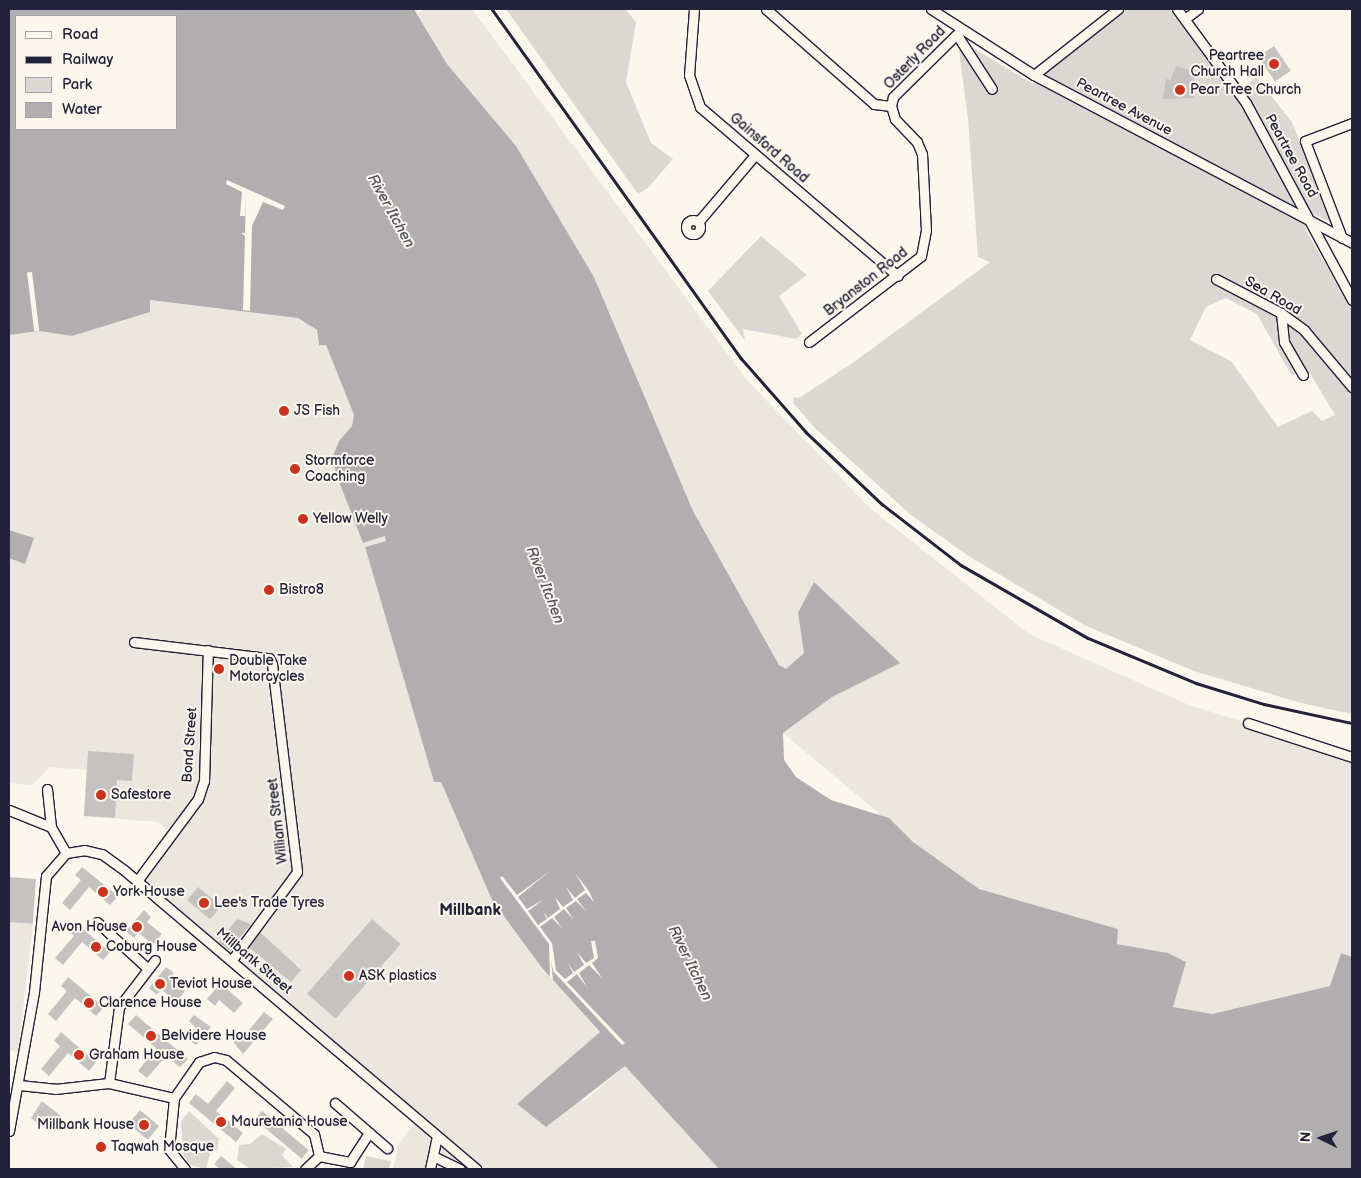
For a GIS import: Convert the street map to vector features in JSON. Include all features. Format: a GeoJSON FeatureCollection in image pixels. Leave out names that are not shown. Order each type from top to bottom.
{"type":"FeatureCollection","features":[{"type":"Feature","properties":{"kind":"street","name":"Gainsford Road"},"geometry":{"type":"LineString","coordinates":[[694,9],[689,75],[692,91],[700,107],[898,276]]}},
{"type":"Feature","properties":{"kind":"street"},"geometry":{"type":"LineString","coordinates":[[766,9],[874,104],[891,106]]}},
{"type":"Feature","properties":{"kind":"street","name":"Peartree Avenue"},"geometry":{"type":"LineString","coordinates":[[931,9],[959,33],[1034,75],[1352,243]]}},
{"type":"Feature","properties":{"kind":"street"},"geometry":{"type":"LineString","coordinates":[[1034,75],[1118,9]]}},
{"type":"Feature","properties":{"kind":"street","name":"Peartree Road"},"geometry":{"type":"LineString","coordinates":[[1176,9],[1186,18],[1232,82],[1352,300]]}},
{"type":"Feature","properties":{"kind":"street"},"geometry":{"type":"LineString","coordinates":[[1186,18],[1198,9]]}},
{"type":"Feature","properties":{"kind":"street"},"geometry":{"type":"LineString","coordinates":[[959,33],[992,89]]}},
{"type":"Feature","properties":{"kind":"street","name":"Osterly Road"},"geometry":{"type":"LineString","coordinates":[[891,106],[893,97],[959,33]]}},
{"type":"Feature","properties":{"kind":"street","name":"Bryanston Road"},"geometry":{"type":"LineString","coordinates":[[809,342],[898,276],[921,256],[926,230],[922,154],[917,142],[895,119],[891,106]]}},
{"type":"Feature","properties":{"kind":"street"},"geometry":{"type":"LineString","coordinates":[[1342,238],[1305,140],[1352,123]]}},
{"type":"Feature","properties":{"kind":"street"},"geometry":{"type":"LineString","coordinates":[[699,221],[755,155]]}},
{"type":"Feature","properties":{"kind":"street","name":"Sea Road"},"geometry":{"type":"LineString","coordinates":[[1216,279],[1281,313],[1304,330],[1352,387]]}},
{"type":"Feature","properties":{"kind":"street"},"geometry":{"type":"LineString","coordinates":[[1281,313],[1284,342],[1303,375]]}},
{"type":"Feature","properties":{"kind":"street"},"geometry":{"type":"LineString","coordinates":[[134,642],[208,650]]}},
{"type":"Feature","properties":{"kind":"street","name":"William Street"},"geometry":{"type":"LineString","coordinates":[[208,650],[269,658],[297,872],[232,960]]}},
{"type":"Feature","properties":{"kind":"street","name":"Bond Street"},"geometry":{"type":"LineString","coordinates":[[137,881],[198,799],[204,781],[208,650]]}},
{"type":"Feature","properties":{"kind":"street"},"geometry":{"type":"LineString","coordinates":[[1248,723],[1352,757]]}},
{"type":"Feature","properties":{"kind":"street"},"geometry":{"type":"LineString","coordinates":[[9,1131],[19,1085],[46,876],[66,853],[51,827],[47,789]]}},
{"type":"Feature","properties":{"kind":"street"},"geometry":{"type":"LineString","coordinates":[[9,810],[51,827]]}},
{"type":"Feature","properties":{"kind":"street","name":"Millbank Street"},"geometry":{"type":"LineString","coordinates":[[66,853],[93,851],[137,881],[476,1169]]}},
{"type":"Feature","properties":{"kind":"street"},"geometry":{"type":"LineString","coordinates":[[97,922],[147,968]]}},
{"type":"Feature","properties":{"kind":"street"},"geometry":{"type":"LineString","coordinates":[[109,1084],[116,1016],[147,968],[155,960]]}},
{"type":"Feature","properties":{"kind":"street"},"geometry":{"type":"LineString","coordinates":[[185,1169],[169,1149],[174,1098],[199,1062],[214,1057],[226,1060],[314,1134],[318,1156]]}},
{"type":"Feature","properties":{"kind":"street"},"geometry":{"type":"LineString","coordinates":[[19,1085],[50,1089],[109,1084],[174,1098]]}},
{"type":"Feature","properties":{"kind":"street"},"geometry":{"type":"LineString","coordinates":[[335,1103],[387,1148]]}},
{"type":"Feature","properties":{"kind":"street"},"geometry":{"type":"LineString","coordinates":[[318,1156],[350,1162],[369,1132]]}},
{"type":"Feature","properties":{"kind":"street"},"geometry":{"type":"LineString","coordinates":[[430,1169],[437,1137]]}},
{"type":"Feature","properties":{"kind":"street"},"geometry":{"type":"LineString","coordinates":[[305,1169],[318,1156]]}},
{"type":"Feature","properties":{"kind":"street"},"geometry":{"type":"LineString","coordinates":[[433,1156],[460,1169]]}},
{"type":"Feature","properties":{"kind":"shaded area"},"geometry":{"type":"Polygon","coordinates":[[[425,9],[472,9],[746,379],[871,509],[1029,634],[1189,705],[1295,738],[1298,745],[1352,762],[1352,957],[1341,953],[1330,986],[1212,1014],[1172,1007],[1186,962],[1168,953],[1117,944],[1118,929],[979,889],[913,842],[783,733],[832,697],[899,662],[798,613],[804,653],[786,670],[779,665],[693,511],[594,277],[516,146],[447,64],[418,14],[425,9]]]}},
{"type":"Feature","properties":{"kind":"shaded area"},"geometry":{"type":"Polygon","coordinates":[[[150,300],[298,318],[317,330],[318,345],[326,345],[354,415],[352,426],[339,441],[336,474],[363,543],[385,536],[387,541],[365,547],[434,782],[441,782],[492,900],[542,968],[600,1033],[518,1104],[546,1127],[579,1098],[584,1101],[625,1066],[719,1169],[393,1169],[399,1143],[415,1122],[133,885],[167,830],[158,822],[84,816],[87,770],[50,767],[33,785],[9,783],[9,558],[25,564],[33,538],[9,530],[9,335],[39,331],[72,336],[149,312],[150,300]]]}},
{"type":"Feature","properties":{"kind":"shaded area"},"geometry":{"type":"Polygon","coordinates":[[[9,922],[33,924],[18,1052],[9,1050],[9,922]]]}},
{"type":"Feature","properties":{"kind":"green space"},"geometry":{"type":"Polygon","coordinates":[[[506,9],[625,9],[636,22],[626,82],[651,143],[673,159],[648,188],[638,194],[506,9]]]}},
{"type":"Feature","properties":{"kind":"green space"},"geometry":{"type":"Polygon","coordinates":[[[1126,9],[1169,9],[1235,94],[1256,77],[1292,122],[1332,223],[1299,207],[1307,232],[1352,311],[1352,714],[1301,703],[1194,671],[1084,625],[967,555],[911,515],[815,428],[793,403],[794,397],[799,398],[854,362],[990,262],[978,257],[968,119],[959,51],[970,46],[1033,84],[1126,9]],[[1226,298],[1206,307],[1190,340],[1231,361],[1278,427],[1312,411],[1322,421],[1335,415],[1310,373],[1291,375],[1257,314],[1226,298]]]}},
{"type":"Feature","properties":{"kind":"green space"},"geometry":{"type":"Polygon","coordinates":[[[761,236],[807,275],[779,296],[802,334],[796,339],[743,329],[745,341],[708,291],[761,236]]]}},
{"type":"Feature","properties":{"kind":"green space"},"geometry":{"type":"Polygon","coordinates":[[[189,1111],[219,1139],[217,1151],[211,1150],[206,1169],[190,1165],[183,1154],[181,1121],[189,1111]]]}},
{"type":"Feature","properties":{"kind":"green space"},"geometry":{"type":"Polygon","coordinates":[[[262,1134],[286,1149],[282,1155],[293,1167],[251,1169],[237,1160],[239,1145],[250,1144],[262,1134]]]}},
{"type":"Feature","properties":{"kind":"green space"},"geometry":{"type":"Polygon","coordinates":[[[366,1156],[391,1161],[389,1169],[363,1169],[366,1156]]]}},
{"type":"Feature","properties":{"kind":"water","name":"River Itchen"},"geometry":{"type":"Polygon","coordinates":[[[9,9],[414,9],[447,64],[516,146],[594,277],[693,511],[779,665],[786,669],[804,653],[798,613],[814,582],[900,663],[832,697],[783,733],[784,760],[796,777],[831,800],[889,818],[913,842],[979,889],[1118,929],[1117,944],[1168,953],[1186,962],[1173,1007],[1212,1014],[1330,986],[1341,953],[1352,957],[1352,1169],[719,1169],[625,1066],[546,1127],[517,1104],[600,1032],[542,968],[492,900],[441,782],[434,782],[365,547],[386,541],[385,536],[363,543],[336,474],[333,456],[339,441],[352,426],[354,415],[326,345],[319,345],[317,330],[298,318],[150,300],[150,312],[72,336],[39,331],[9,335],[9,9]]]}},
{"type":"Feature","properties":{"kind":"water"},"geometry":{"type":"Polygon","coordinates":[[[9,530],[34,538],[25,564],[9,558],[9,530]]]}},
{"type":"Feature","properties":{"kind":"pier"},"geometry":{"type":"Polygon","coordinates":[[[227,180],[285,206],[283,210],[263,202],[252,226],[250,311],[243,310],[245,236],[241,233],[245,233],[246,194],[245,216],[240,216],[242,192],[226,184],[227,180]]]}},
{"type":"Feature","properties":{"kind":"pier"},"geometry":{"type":"Polygon","coordinates":[[[32,272],[39,331],[34,331],[27,273],[32,272]]]}},
{"type":"Feature","properties":{"kind":"pier"},"geometry":{"type":"Polygon","coordinates":[[[550,871],[518,897],[527,909],[544,899],[528,911],[538,925],[547,919],[543,911],[548,918],[560,909],[555,897],[563,907],[573,900],[566,887],[575,898],[585,890],[575,873],[589,891],[594,902],[586,893],[577,899],[586,911],[576,901],[566,908],[574,920],[564,909],[554,917],[563,929],[552,918],[540,927],[552,943],[556,970],[565,979],[573,973],[567,962],[574,972],[584,965],[577,952],[586,963],[594,958],[591,941],[595,941],[598,958],[592,963],[602,978],[589,965],[579,973],[588,989],[577,974],[567,982],[625,1043],[622,1045],[553,971],[551,960],[553,980],[550,977],[549,944],[500,878],[502,876],[517,895],[550,871]]]}},
{"type":"Feature","properties":{"kind":"building","name":"Peartree Church Hall"},"geometry":{"type":"Polygon","coordinates":[[[1274,46],[1291,71],[1275,81],[1258,57],[1274,46]]]}},
{"type":"Feature","properties":{"kind":"building","name":"Pear Tree Church"},"geometry":{"type":"Polygon","coordinates":[[[1176,66],[1193,72],[1194,98],[1163,99],[1166,79],[1170,80],[1176,66]]]}},
{"type":"Feature","properties":{"kind":"building","name":"Safestore"},"geometry":{"type":"Polygon","coordinates":[[[88,751],[134,754],[132,781],[117,780],[115,818],[84,816],[88,751]]]}},
{"type":"Feature","properties":{"kind":"building","name":"York House"},"geometry":{"type":"Polygon","coordinates":[[[82,867],[118,896],[110,905],[89,887],[70,910],[62,903],[81,880],[75,875],[82,867]]]}},
{"type":"Feature","properties":{"kind":"building"},"geometry":{"type":"Polygon","coordinates":[[[9,877],[36,879],[33,924],[9,922],[9,877]]]}},
{"type":"Feature","properties":{"kind":"building","name":"Lee's Trade Tyres"},"geometry":{"type":"Polygon","coordinates":[[[198,887],[221,906],[210,919],[187,900],[198,887]]]}},
{"type":"Feature","properties":{"kind":"building","name":"Avon House"},"geometry":{"type":"Polygon","coordinates":[[[144,910],[151,917],[147,922],[162,934],[153,945],[138,932],[134,938],[126,931],[144,910]]]}},
{"type":"Feature","properties":{"kind":"building"},"geometry":{"type":"Polygon","coordinates":[[[237,919],[251,924],[229,950],[219,942],[237,919]]]}},
{"type":"Feature","properties":{"kind":"building","name":"ASK plastics"},"geometry":{"type":"Polygon","coordinates":[[[372,919],[401,944],[336,1019],[307,994],[372,919]]]}},
{"type":"Feature","properties":{"kind":"building","name":"Coburg House"},"geometry":{"type":"Polygon","coordinates":[[[75,922],[110,952],[103,960],[82,942],[63,965],[55,958],[74,936],[68,930],[75,922]]]}},
{"type":"Feature","properties":{"kind":"building"},"geometry":{"type":"Polygon","coordinates":[[[260,932],[301,970],[291,982],[249,947],[260,932]]]}},
{"type":"Feature","properties":{"kind":"building","name":"Teviot House"},"geometry":{"type":"Polygon","coordinates":[[[166,967],[174,973],[170,978],[185,991],[176,1002],[161,989],[157,995],[149,988],[166,967]]]}},
{"type":"Feature","properties":{"kind":"building","name":"Clarence House"},"geometry":{"type":"Polygon","coordinates":[[[68,977],[104,1007],[96,1016],[75,998],[56,1021],[48,1014],[67,991],[61,986],[68,977]]]}},
{"type":"Feature","properties":{"kind":"building"},"geometry":{"type":"Polygon","coordinates":[[[225,978],[232,985],[228,990],[243,1003],[234,1013],[219,1000],[215,1006],[207,999],[225,978]]]}},
{"type":"Feature","properties":{"kind":"building"},"geometry":{"type":"Polygon","coordinates":[[[264,1012],[273,1019],[243,1054],[230,1038],[235,1032],[242,1038],[264,1012]]]}},
{"type":"Feature","properties":{"kind":"building","name":"Belvidere House"},"geometry":{"type":"Polygon","coordinates":[[[136,1015],[188,1059],[180,1067],[166,1056],[147,1078],[138,1071],[156,1048],[128,1024],[136,1015]]]}},
{"type":"Feature","properties":{"kind":"building"},"geometry":{"type":"Polygon","coordinates":[[[194,1015],[211,1027],[196,1045],[187,1038],[196,1028],[189,1021],[194,1015]]]}},
{"type":"Feature","properties":{"kind":"building","name":"Graham House"},"geometry":{"type":"Polygon","coordinates":[[[61,1032],[96,1062],[89,1071],[68,1053],[49,1076],[41,1069],[60,1046],[54,1041],[61,1032]]]}},
{"type":"Feature","properties":{"kind":"building","name":"Mauretania House"},"geometry":{"type":"Polygon","coordinates":[[[227,1081],[235,1088],[216,1111],[243,1133],[236,1142],[189,1103],[196,1094],[208,1104],[227,1081]]]}},
{"type":"Feature","properties":{"kind":"building"},"geometry":{"type":"Polygon","coordinates":[[[42,1101],[61,1116],[54,1125],[43,1116],[37,1123],[31,1118],[42,1101]]]}},
{"type":"Feature","properties":{"kind":"building","name":"Millbank House"},"geometry":{"type":"Polygon","coordinates":[[[140,1110],[159,1126],[148,1140],[128,1124],[140,1110]]]}},
{"type":"Feature","properties":{"kind":"building"},"geometry":{"type":"Polygon","coordinates":[[[262,1111],[309,1150],[302,1159],[255,1119],[262,1111]]]}},
{"type":"Feature","properties":{"kind":"building"},"geometry":{"type":"Polygon","coordinates":[[[221,1156],[237,1169],[220,1169],[214,1164],[221,1156]]]}},
{"type":"Feature","properties":{"kind":"railway"},"geometry":{"type":"LineString","coordinates":[[492,9],[741,358],[806,432],[882,504],[961,565],[1088,638],[1196,683],[1264,704],[1352,723]]}},
{"type":"Feature","properties":{"kind":"place","name":"Peartree Church Hall"},"geometry":{"type":"Point","coordinates":[1274,64]}},
{"type":"Feature","properties":{"kind":"place","name":"Pear Tree Church"},"geometry":{"type":"Point","coordinates":[1180,90]}},
{"type":"Feature","properties":{"kind":"place","name":"JS Fish"},"geometry":{"type":"Point","coordinates":[284,411]}},
{"type":"Feature","properties":{"kind":"place","name":"Stormforce Coaching"},"geometry":{"type":"Point","coordinates":[295,469]}},
{"type":"Feature","properties":{"kind":"place","name":"Yellow Welly"},"geometry":{"type":"Point","coordinates":[303,519]}},
{"type":"Feature","properties":{"kind":"place","name":"Bistro8"},"geometry":{"type":"Point","coordinates":[269,590]}},
{"type":"Feature","properties":{"kind":"place","name":"Double Take Motorcycles"},"geometry":{"type":"Point","coordinates":[219,669]}},
{"type":"Feature","properties":{"kind":"place","name":"Safestore"},"geometry":{"type":"Point","coordinates":[101,795]}},
{"type":"Feature","properties":{"kind":"place","name":"York House"},"geometry":{"type":"Point","coordinates":[103,892]}},
{"type":"Feature","properties":{"kind":"place","name":"Lee's Trade Tyres"},"geometry":{"type":"Point","coordinates":[204,903]}},
{"type":"Feature","properties":{"kind":"place","name":"Avon House"},"geometry":{"type":"Point","coordinates":[137,927]}},
{"type":"Feature","properties":{"kind":"place","name":"Coburg House"},"geometry":{"type":"Point","coordinates":[96,947]}},
{"type":"Feature","properties":{"kind":"place","name":"ASK plastics"},"geometry":{"type":"Point","coordinates":[349,976]}},
{"type":"Feature","properties":{"kind":"place","name":"Teviot House"},"geometry":{"type":"Point","coordinates":[160,984]}},
{"type":"Feature","properties":{"kind":"place","name":"Clarence House"},"geometry":{"type":"Point","coordinates":[89,1003]}},
{"type":"Feature","properties":{"kind":"place","name":"Belvidere House"},"geometry":{"type":"Point","coordinates":[151,1036]}},
{"type":"Feature","properties":{"kind":"place","name":"Graham House"},"geometry":{"type":"Point","coordinates":[79,1055]}},
{"type":"Feature","properties":{"kind":"place","name":"Mauretania House"},"geometry":{"type":"Point","coordinates":[221,1122]}},
{"type":"Feature","properties":{"kind":"place","name":"Millbank House"},"geometry":{"type":"Point","coordinates":[144,1125]}},
{"type":"Feature","properties":{"kind":"place","name":"Taqwah Mosque"},"geometry":{"type":"Point","coordinates":[101,1147]}},
{"type":"Feature","properties":{"kind":"district","name":"Millbank"},"geometry":{"type":"Point","coordinates":[470,911]}}]}
